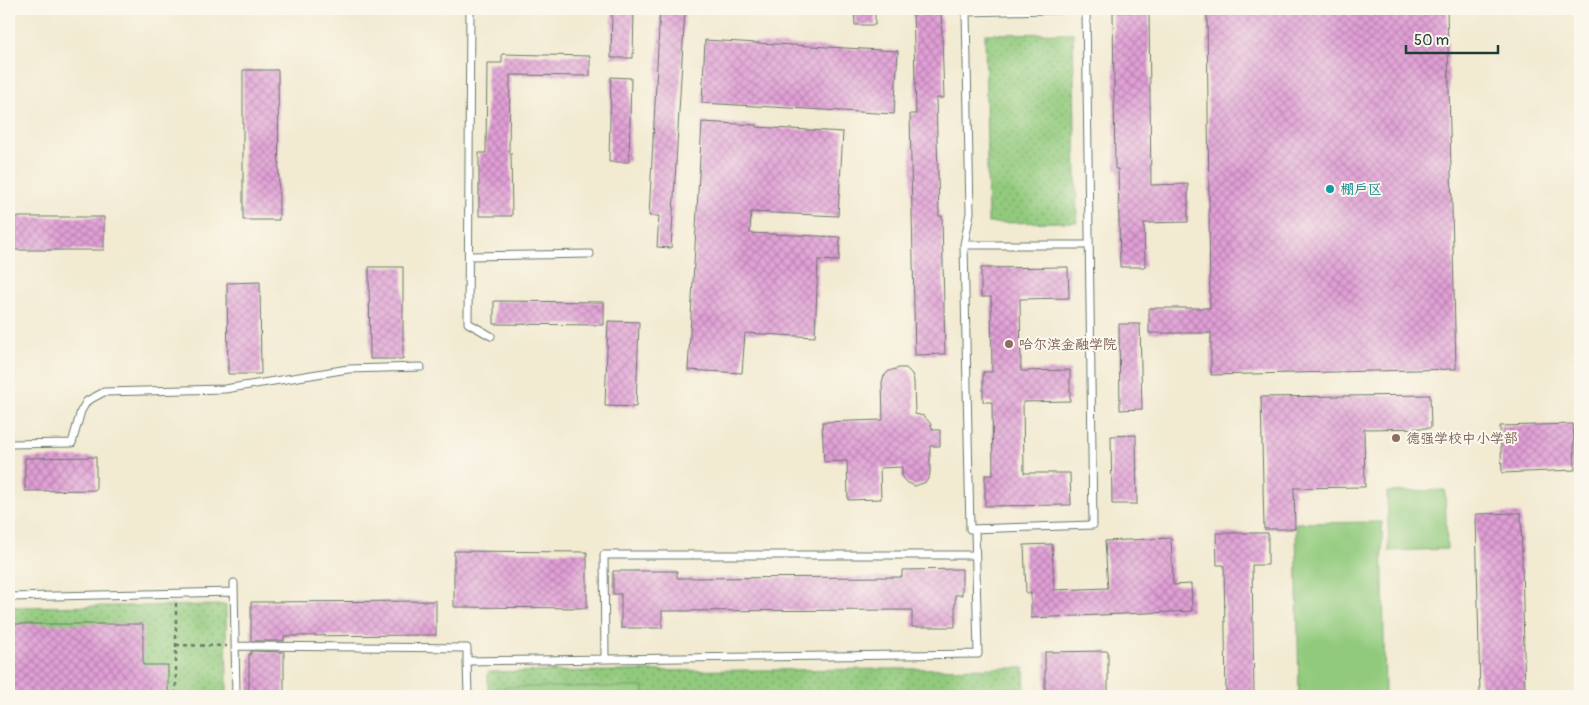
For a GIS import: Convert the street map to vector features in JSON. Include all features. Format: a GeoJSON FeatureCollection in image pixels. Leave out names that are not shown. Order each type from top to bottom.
{"type":"FeatureCollection","features":[{"type":"Feature","properties":{"kind":"lane"},"geometry":{"type":"LineString","coordinates":[[470,9],[468,323],[491,336]]}},
{"type":"Feature","properties":{"kind":"lane"},"geometry":{"type":"LineString","coordinates":[[1086,9],[1093,525],[970,529],[964,245],[970,213],[966,10],[1086,9]]}},
{"type":"Feature","properties":{"kind":"lane"},"geometry":{"type":"LineString","coordinates":[[964,245],[1089,245]]}},
{"type":"Feature","properties":{"kind":"lane"},"geometry":{"type":"LineString","coordinates":[[469,256],[590,254]]}},
{"type":"Feature","properties":{"kind":"lane"},"geometry":{"type":"LineString","coordinates":[[9,444],[72,443],[81,412],[87,401],[104,392],[225,389],[348,369],[421,367]]}},
{"type":"Feature","properties":{"kind":"lane"},"geometry":{"type":"LineString","coordinates":[[468,661],[978,654],[975,529]]}},
{"type":"Feature","properties":{"kind":"lane"},"geometry":{"type":"LineString","coordinates":[[605,659],[604,555],[975,555]]}},
{"type":"Feature","properties":{"kind":"lane"},"geometry":{"type":"LineString","coordinates":[[234,583],[236,696]]}},
{"type":"Feature","properties":{"kind":"lane"},"geometry":{"type":"LineString","coordinates":[[9,597],[234,592]]}},
{"type":"Feature","properties":{"kind":"lane"},"geometry":{"type":"LineString","coordinates":[[235,646],[468,648],[468,696]]}},
{"type":"Feature","properties":{"kind":"path"},"geometry":{"type":"LineString","coordinates":[[176,593],[176,696]]}},
{"type":"Feature","properties":{"kind":"path"},"geometry":{"type":"LineString","coordinates":[[176,645],[235,646]]}},
{"type":"Feature","properties":{"kind":"green space"},"geometry":{"type":"Polygon","coordinates":[[[1073,33],[1077,222],[988,223],[985,34],[1073,33]]]}},
{"type":"Feature","properties":{"kind":"green space"},"geometry":{"type":"Polygon","coordinates":[[[1445,490],[1447,549],[1389,551],[1387,492],[1445,490]]]}},
{"type":"Feature","properties":{"kind":"green space"},"geometry":{"type":"Polygon","coordinates":[[[1382,522],[1385,696],[1299,696],[1296,523],[1382,522]]]}},
{"type":"Feature","properties":{"kind":"green space"},"geometry":{"type":"Polygon","coordinates":[[[226,605],[227,696],[9,696],[9,607],[226,605]]]}},
{"type":"Feature","properties":{"kind":"green space"},"geometry":{"type":"Polygon","coordinates":[[[1024,668],[1025,696],[488,696],[488,672],[1024,668]]]}},
{"type":"Feature","properties":{"kind":"green space"},"geometry":{"type":"Polygon","coordinates":[[[504,687],[644,687],[644,696],[504,696],[504,687]]]}},
{"type":"Feature","properties":{"kind":"building"},"geometry":{"type":"Polygon","coordinates":[[[612,9],[634,9],[633,58],[611,58],[612,9]]]}},
{"type":"Feature","properties":{"kind":"building"},"geometry":{"type":"Polygon","coordinates":[[[660,9],[685,9],[671,248],[657,247],[659,216],[649,216],[660,9]]]}},
{"type":"Feature","properties":{"kind":"building"},"geometry":{"type":"Polygon","coordinates":[[[854,9],[875,9],[875,25],[855,25],[854,9]]]}},
{"type":"Feature","properties":{"kind":"building"},"geometry":{"type":"Polygon","coordinates":[[[913,9],[941,9],[944,98],[936,98],[939,216],[942,216],[945,354],[915,355],[910,114],[916,114],[913,9]]]}},
{"type":"Feature","properties":{"kind":"building","name":"棚户区"},"geometry":{"type":"Polygon","coordinates":[[[1207,9],[1447,9],[1456,369],[1211,375],[1211,333],[1149,333],[1149,308],[1210,308],[1207,9]]]}},
{"type":"Feature","properties":{"kind":"building"},"geometry":{"type":"Polygon","coordinates":[[[1113,12],[1149,12],[1151,185],[1188,184],[1188,222],[1144,223],[1145,267],[1120,267],[1118,169],[1115,169],[1113,12]]]}},
{"type":"Feature","properties":{"kind":"building"},"geometry":{"type":"Polygon","coordinates":[[[705,40],[898,51],[894,114],[702,103],[705,40]]]}},
{"type":"Feature","properties":{"kind":"building"},"geometry":{"type":"Polygon","coordinates":[[[502,54],[590,56],[590,76],[510,75],[509,153],[511,153],[512,216],[479,216],[479,153],[486,153],[487,63],[502,63],[502,54]]]}},
{"type":"Feature","properties":{"kind":"building"},"geometry":{"type":"Polygon","coordinates":[[[243,70],[278,70],[279,220],[243,220],[243,70]]]}},
{"type":"Feature","properties":{"kind":"building"},"geometry":{"type":"Polygon","coordinates":[[[611,77],[631,78],[629,162],[609,162],[611,77]]]}},
{"type":"Feature","properties":{"kind":"building"},"geometry":{"type":"Polygon","coordinates":[[[702,122],[843,132],[838,216],[751,212],[750,233],[840,237],[839,261],[818,260],[815,337],[745,333],[742,373],[688,370],[702,122]]]}},
{"type":"Feature","properties":{"kind":"building"},"geometry":{"type":"Polygon","coordinates":[[[12,217],[104,217],[104,250],[12,250],[12,217]]]}},
{"type":"Feature","properties":{"kind":"building"},"geometry":{"type":"Polygon","coordinates":[[[369,267],[403,267],[403,359],[370,359],[369,267]]]}},
{"type":"Feature","properties":{"kind":"building"},"geometry":{"type":"Polygon","coordinates":[[[1068,267],[1069,298],[1020,299],[1021,371],[1070,370],[1070,401],[1023,402],[1024,473],[1070,473],[1071,505],[985,506],[985,475],[993,475],[992,402],[983,402],[983,372],[992,372],[991,297],[981,297],[981,268],[1068,267]]]}},
{"type":"Feature","properties":{"kind":"building"},"geometry":{"type":"Polygon","coordinates":[[[260,282],[261,374],[228,374],[227,283],[260,282]]]}},
{"type":"Feature","properties":{"kind":"building"},"geometry":{"type":"Polygon","coordinates":[[[494,301],[604,302],[604,325],[494,324],[494,301]]]}},
{"type":"Feature","properties":{"kind":"building"},"geometry":{"type":"Polygon","coordinates":[[[608,321],[639,322],[636,407],[605,406],[608,321]]]}},
{"type":"Feature","properties":{"kind":"building"},"geometry":{"type":"Polygon","coordinates":[[[1119,324],[1140,324],[1142,409],[1120,410],[1119,324]]]}},
{"type":"Feature","properties":{"kind":"building"},"geometry":{"type":"Polygon","coordinates":[[[906,368],[912,374],[915,414],[924,416],[933,430],[940,430],[940,446],[930,446],[929,477],[926,482],[915,486],[902,478],[902,467],[880,468],[881,499],[848,500],[847,461],[824,462],[822,422],[883,420],[882,382],[884,376],[889,371],[906,368]]]}},
{"type":"Feature","properties":{"kind":"building"},"geometry":{"type":"Polygon","coordinates":[[[1430,395],[1431,428],[1364,429],[1365,487],[1294,488],[1295,529],[1264,529],[1261,397],[1430,395]]]}},
{"type":"Feature","properties":{"kind":"building"},"geometry":{"type":"Polygon","coordinates":[[[1573,424],[1575,470],[1502,473],[1500,426],[1573,424]]]}},
{"type":"Feature","properties":{"kind":"building"},"geometry":{"type":"Polygon","coordinates":[[[1136,435],[1137,504],[1112,504],[1111,436],[1136,435]]]}},
{"type":"Feature","properties":{"kind":"building"},"geometry":{"type":"Polygon","coordinates":[[[96,457],[96,490],[25,491],[25,458],[96,457]]]}},
{"type":"Feature","properties":{"kind":"building"},"geometry":{"type":"Polygon","coordinates":[[[1521,513],[1525,696],[1480,696],[1476,514],[1521,513]]]}},
{"type":"Feature","properties":{"kind":"building"},"geometry":{"type":"Polygon","coordinates":[[[1216,533],[1268,533],[1268,565],[1252,565],[1254,696],[1226,696],[1224,565],[1217,565],[1216,533]]]}},
{"type":"Feature","properties":{"kind":"building"},"geometry":{"type":"Polygon","coordinates":[[[1171,538],[1173,585],[1191,584],[1192,611],[1031,618],[1031,593],[1026,593],[1024,545],[1052,544],[1054,590],[1108,588],[1105,541],[1171,538]]]}},
{"type":"Feature","properties":{"kind":"building"},"geometry":{"type":"Polygon","coordinates":[[[454,551],[587,552],[587,608],[454,607],[454,551]]]}},
{"type":"Feature","properties":{"kind":"building"},"geometry":{"type":"Polygon","coordinates":[[[962,569],[962,595],[955,595],[955,627],[912,627],[912,610],[662,611],[662,628],[621,628],[621,594],[613,594],[613,571],[677,571],[677,578],[902,577],[902,570],[962,569]]]}},
{"type":"Feature","properties":{"kind":"building"},"geometry":{"type":"Polygon","coordinates":[[[436,601],[436,635],[284,636],[284,641],[251,641],[251,602],[436,601]]]}},
{"type":"Feature","properties":{"kind":"building"},"geometry":{"type":"Polygon","coordinates":[[[9,624],[143,624],[143,665],[168,665],[168,696],[9,696],[9,624]]]}},
{"type":"Feature","properties":{"kind":"building"},"geometry":{"type":"Polygon","coordinates":[[[251,651],[284,652],[284,696],[249,696],[249,654],[251,654],[251,651]]]}},
{"type":"Feature","properties":{"kind":"building"},"geometry":{"type":"Polygon","coordinates":[[[1108,651],[1108,696],[1045,696],[1045,652],[1108,651]]]}},
{"type":"Feature","properties":{"kind":"place","name":"棚户区"},"geometry":{"type":"Point","coordinates":[1330,189]}},
{"type":"Feature","properties":{"kind":"place","name":"哈尔滨金融学院"},"geometry":{"type":"Point","coordinates":[1009,344]}},
{"type":"Feature","properties":{"kind":"place","name":"德强学校中小学部"},"geometry":{"type":"Point","coordinates":[1396,438]}}]}
